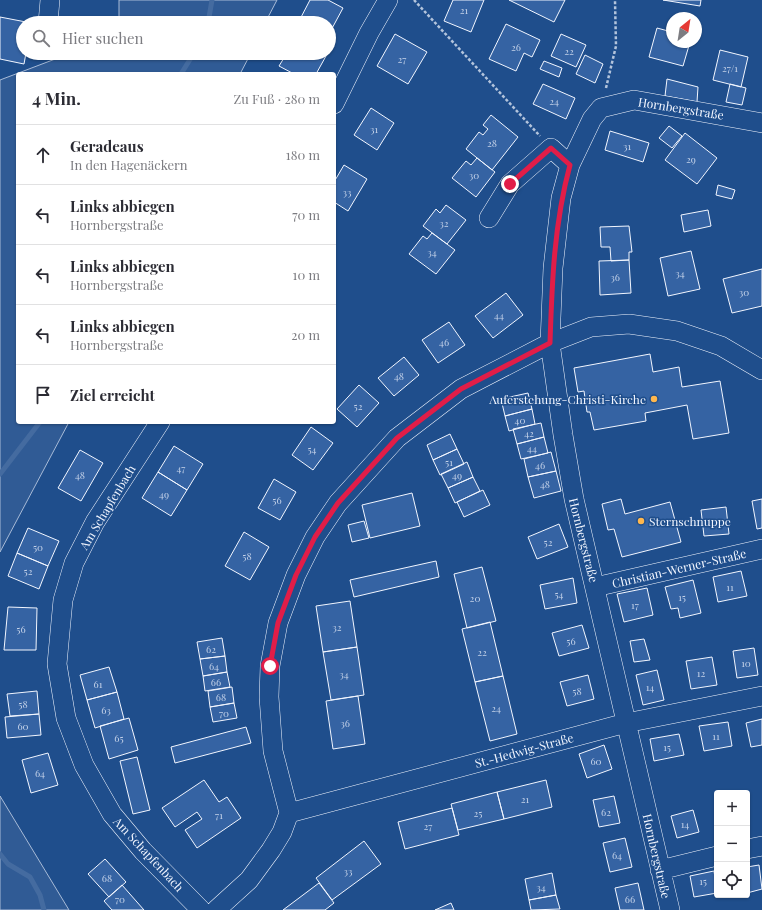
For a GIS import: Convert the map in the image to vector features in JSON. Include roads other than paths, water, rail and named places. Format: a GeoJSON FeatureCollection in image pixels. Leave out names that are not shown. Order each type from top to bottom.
{"type":"FeatureCollection","features":[{"type":"Feature","properties":{"kind":"street"},"geometry":{"type":"LineString","coordinates":[[49,16],[50,0]]}},
{"type":"Feature","properties":{"kind":"street"},"geometry":{"type":"LineString","coordinates":[[336,100],[369,33],[388,0]]}},
{"type":"Feature","properties":{"kind":"street","name":"Hornbergstraße"},"geometry":{"type":"LineString","coordinates":[[670,910],[574,499],[563,435],[550,343],[553,268],[561,198],[570,165],[592,119],[600,108],[634,100],[762,123]]}},
{"type":"Feature","properties":{"kind":"street"},"geometry":{"type":"LineString","coordinates":[[489,218],[510,184],[551,148],[570,165]]}},
{"type":"Feature","properties":{"kind":"street"},"geometry":{"type":"LineString","coordinates":[[216,910],[249,880],[282,832],[289,813],[273,752],[269,697],[270,666],[278,623],[296,575],[315,537],[338,503],[397,438],[461,389],[550,343],[591,328],[629,324],[677,330],[721,346],[762,370]]}},
{"type":"Feature","properties":{"kind":"street","name":"Am Schapfenbach"},"geometry":{"type":"LineString","coordinates":[[159,424],[95,522],[74,564],[63,600],[57,664],[66,718],[84,765],[112,814],[143,851],[201,910]]}},
{"type":"Feature","properties":{"kind":"street","name":"Christian-Werner-Straße"},"geometry":{"type":"LineString","coordinates":[[595,587],[762,549]]}},
{"type":"Feature","properties":{"kind":"street","name":"St.-Hedwig-Straße"},"geometry":{"type":"LineString","coordinates":[[289,813],[626,723],[762,696]]}},
{"type":"Feature","properties":{"kind":"street"},"geometry":{"type":"LineString","coordinates":[[750,848],[762,846]]}},
{"type":"Feature","properties":{"kind":"street"},"geometry":{"type":"LineString","coordinates":[[660,870],[714,857]]}},
{"type":"Feature","properties":{"kind":"waterway"},"geometry":{"type":"LineString","coordinates":[[209,16],[212,0]]}},
{"type":"Feature","properties":{"kind":"waterway"},"geometry":{"type":"LineString","coordinates":[[182,72],[190,60]]}},
{"type":"Feature","properties":{"kind":"waterway"},"geometry":{"type":"LineString","coordinates":[[0,474],[38,424]]}},
{"type":"Feature","properties":{"kind":"waterway"},"geometry":{"type":"LineString","coordinates":[[0,854],[8,864],[30,877],[40,895],[44,910]]}},
{"type":"Feature","properties":{"kind":"place","name":"Auferstehung-Christi-Kirche"},"geometry":{"type":"Point","coordinates":[654,399]}},
{"type":"Feature","properties":{"kind":"place","name":"Sternschnuppe"},"geometry":{"type":"Point","coordinates":[641,521]}}]}
